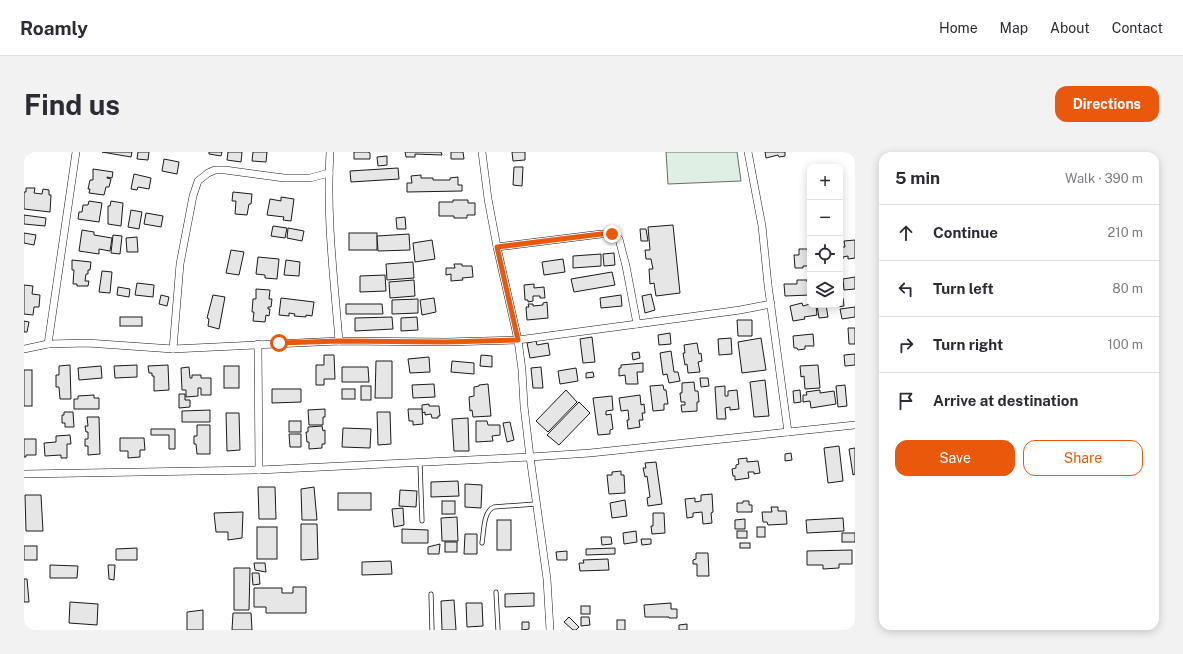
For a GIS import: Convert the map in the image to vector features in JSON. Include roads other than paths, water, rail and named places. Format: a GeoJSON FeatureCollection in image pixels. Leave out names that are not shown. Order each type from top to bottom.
{"type":"FeatureCollection","features":[{"type":"Feature","properties":{"kind":"street"},"geometry":{"type":"LineString","coordinates":[[330,152],[330,230],[339,341]]}},
{"type":"Feature","properties":{"kind":"street"},"geometry":{"type":"LineString","coordinates":[[482,152],[488,199],[497,247],[518,340],[530,457],[547,579],[550,630]]}},
{"type":"Feature","properties":{"kind":"street"},"geometry":{"type":"LineString","coordinates":[[748,152],[762,226],[788,432]]}},
{"type":"Feature","properties":{"kind":"street"},"geometry":{"type":"LineString","coordinates":[[48,344],[74,153]]}},
{"type":"Feature","properties":{"kind":"street"},"geometry":{"type":"LineString","coordinates":[[173,349],[180,264],[193,196],[198,181],[208,173],[215,170],[226,170],[284,178],[310,178],[329,173]]}},
{"type":"Feature","properties":{"kind":"street"},"geometry":{"type":"LineString","coordinates":[[497,247],[601,234],[612,234],[619,239],[626,266],[637,324]]}},
{"type":"Feature","properties":{"kind":"street"},"geometry":{"type":"LineString","coordinates":[[24,349],[48,344],[87,343],[173,349],[339,341],[446,342],[518,340],[740,310],[771,304]]}},
{"type":"Feature","properties":{"kind":"street"},"geometry":{"type":"LineString","coordinates":[[258,344],[259,470]]}},
{"type":"Feature","properties":{"kind":"street"},"geometry":{"type":"LineString","coordinates":[[24,474],[259,470],[530,457],[590,453],[855,425]]}},
{"type":"Feature","properties":{"kind":"lane"},"geometry":{"type":"LineString","coordinates":[[420,463],[422,521]]}},
{"type":"Feature","properties":{"kind":"lane"},"geometry":{"type":"LineString","coordinates":[[482,543],[486,514],[490,508],[536,504]]}},
{"type":"Feature","properties":{"kind":"lane"},"geometry":{"type":"LineString","coordinates":[[496,592],[498,630]]}},
{"type":"Feature","properties":{"kind":"lane"},"geometry":{"type":"LineString","coordinates":[[431,594],[432,630]]}}]}
